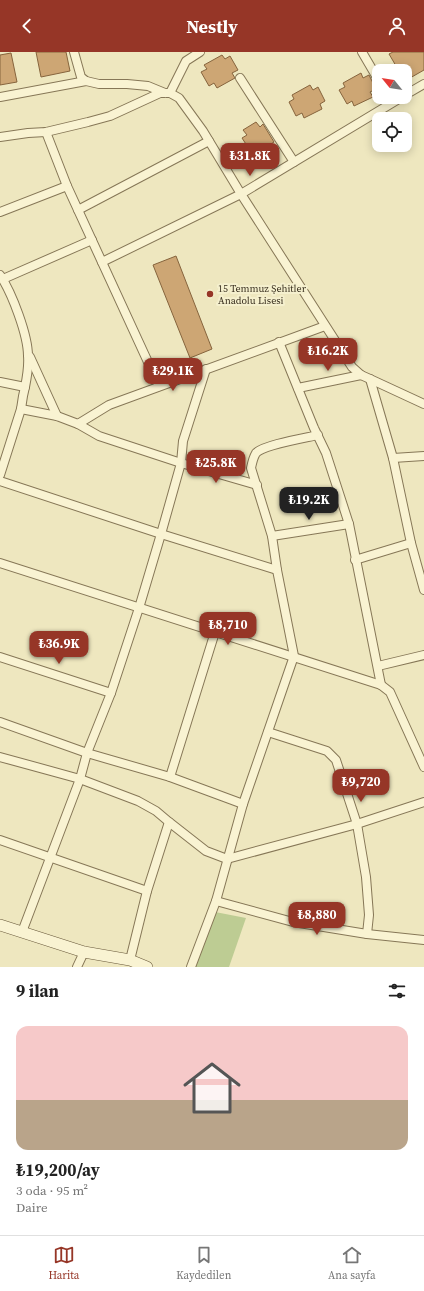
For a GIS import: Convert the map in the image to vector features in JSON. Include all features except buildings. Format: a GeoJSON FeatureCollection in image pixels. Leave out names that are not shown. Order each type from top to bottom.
{"type":"FeatureCollection","features":[{"type":"Feature","properties":{"kind":"main road"},"geometry":{"type":"LineString","coordinates":[[0,925],[84,952],[130,960],[147,967]]}},
{"type":"Feature","properties":{"kind":"street"},"geometry":{"type":"LineString","coordinates":[[74,52],[81,77],[86,81]]}},
{"type":"Feature","properties":{"kind":"street"},"geometry":{"type":"LineString","coordinates":[[167,93],[186,61],[200,52]]}},
{"type":"Feature","properties":{"kind":"street"},"geometry":{"type":"LineString","coordinates":[[362,52],[372,69]]}},
{"type":"Feature","properties":{"kind":"street"},"geometry":{"type":"LineString","coordinates":[[240,78],[294,162]]}},
{"type":"Feature","properties":{"kind":"street"},"geometry":{"type":"LineString","coordinates":[[0,97],[86,81],[99,84],[148,86],[179,98],[209,140],[241,194],[352,367],[361,375],[370,380],[424,404]]}},
{"type":"Feature","properties":{"kind":"street"},"geometry":{"type":"LineString","coordinates":[[412,91],[424,84]]}},
{"type":"Feature","properties":{"kind":"street"},"geometry":{"type":"LineString","coordinates":[[0,137],[46,132],[88,122],[110,116],[160,93],[167,93]]}},
{"type":"Feature","properties":{"kind":"street"},"geometry":{"type":"LineString","coordinates":[[102,262],[241,194],[384,104]]}},
{"type":"Feature","properties":{"kind":"street"},"geometry":{"type":"LineString","coordinates":[[46,132],[67,186],[159,386]]}},
{"type":"Feature","properties":{"kind":"street"},"geometry":{"type":"LineString","coordinates":[[78,210],[209,140]]}},
{"type":"Feature","properties":{"kind":"street"},"geometry":{"type":"LineString","coordinates":[[0,212],[67,186]]}},
{"type":"Feature","properties":{"kind":"street"},"geometry":{"type":"LineString","coordinates":[[0,475],[21,409],[22,396],[28,369],[26,337],[2,277],[92,240]]}},
{"type":"Feature","properties":{"kind":"street"},"geometry":{"type":"LineString","coordinates":[[78,424],[109,405],[325,326]]}},
{"type":"Feature","properties":{"kind":"street"},"geometry":{"type":"LineString","coordinates":[[279,342],[326,453],[350,524],[381,685]]}},
{"type":"Feature","properties":{"kind":"street"},"geometry":{"type":"LineString","coordinates":[[28,355],[57,416]]}},
{"type":"Feature","properties":{"kind":"street"},"geometry":{"type":"LineString","coordinates":[[22,932],[80,779],[87,753],[111,693],[139,608],[162,534],[181,463],[183,441],[206,369]]}},
{"type":"Feature","properties":{"kind":"street"},"geometry":{"type":"LineString","coordinates":[[298,388],[361,375]]}},
{"type":"Feature","properties":{"kind":"street"},"geometry":{"type":"LineString","coordinates":[[370,380],[393,458],[411,544],[424,590]]}},
{"type":"Feature","properties":{"kind":"street"},"geometry":{"type":"LineString","coordinates":[[0,382],[25,387]]}},
{"type":"Feature","properties":{"kind":"street"},"geometry":{"type":"LineString","coordinates":[[21,409],[57,416],[78,424],[99,436],[181,463],[257,485]]}},
{"type":"Feature","properties":{"kind":"street"},"geometry":{"type":"LineString","coordinates":[[191,967],[216,901],[243,804],[294,656],[277,570],[272,536],[251,468],[257,452],[266,447],[318,435]]}},
{"type":"Feature","properties":{"kind":"street"},"geometry":{"type":"LineString","coordinates":[[393,458],[424,456]]}},
{"type":"Feature","properties":{"kind":"street"},"geometry":{"type":"LineString","coordinates":[[0,481],[277,570]]}},
{"type":"Feature","properties":{"kind":"street"},"geometry":{"type":"LineString","coordinates":[[272,536],[350,524]]}},
{"type":"Feature","properties":{"kind":"street"},"geometry":{"type":"LineString","coordinates":[[356,560],[411,544]]}},
{"type":"Feature","properties":{"kind":"street"},"geometry":{"type":"LineString","coordinates":[[0,563],[381,685],[390,692],[424,768]]}},
{"type":"Feature","properties":{"kind":"street"},"geometry":{"type":"LineString","coordinates":[[170,777],[215,632]]}},
{"type":"Feature","properties":{"kind":"street"},"geometry":{"type":"LineString","coordinates":[[378,666],[424,654]]}},
{"type":"Feature","properties":{"kind":"street"},"geometry":{"type":"LineString","coordinates":[[0,657],[111,693]]}},
{"type":"Feature","properties":{"kind":"street"},"geometry":{"type":"LineString","coordinates":[[0,722],[87,753],[170,777],[243,804]]}},
{"type":"Feature","properties":{"kind":"street"},"geometry":{"type":"LineString","coordinates":[[268,732],[327,751],[336,760],[357,824],[366,877],[369,915],[368,934]]}},
{"type":"Feature","properties":{"kind":"street"},"geometry":{"type":"LineString","coordinates":[[0,757],[80,779],[138,801],[156,811],[206,851],[227,859],[357,824],[424,802]]}},
{"type":"Feature","properties":{"kind":"street"},"geometry":{"type":"LineString","coordinates":[[130,960],[147,891],[169,822]]}},
{"type":"Feature","properties":{"kind":"street"},"geometry":{"type":"LineString","coordinates":[[0,840],[147,891]]}},
{"type":"Feature","properties":{"kind":"street"},"geometry":{"type":"LineString","coordinates":[[216,901],[293,922],[368,934],[424,940]]}},
{"type":"Feature","properties":{"kind":"street"},"geometry":{"type":"LineString","coordinates":[[77,967],[84,952]]}},
{"type":"Feature","properties":{"kind":"green space"},"geometry":{"type":"Polygon","coordinates":[[[210,911],[246,918],[229,967],[191,967],[210,911]]]}},
{"type":"Feature","properties":{"kind":"place","name":"15 Temmuz Şehitler Anadolu Lisesi"},"geometry":{"type":"Point","coordinates":[210,294]}}]}
